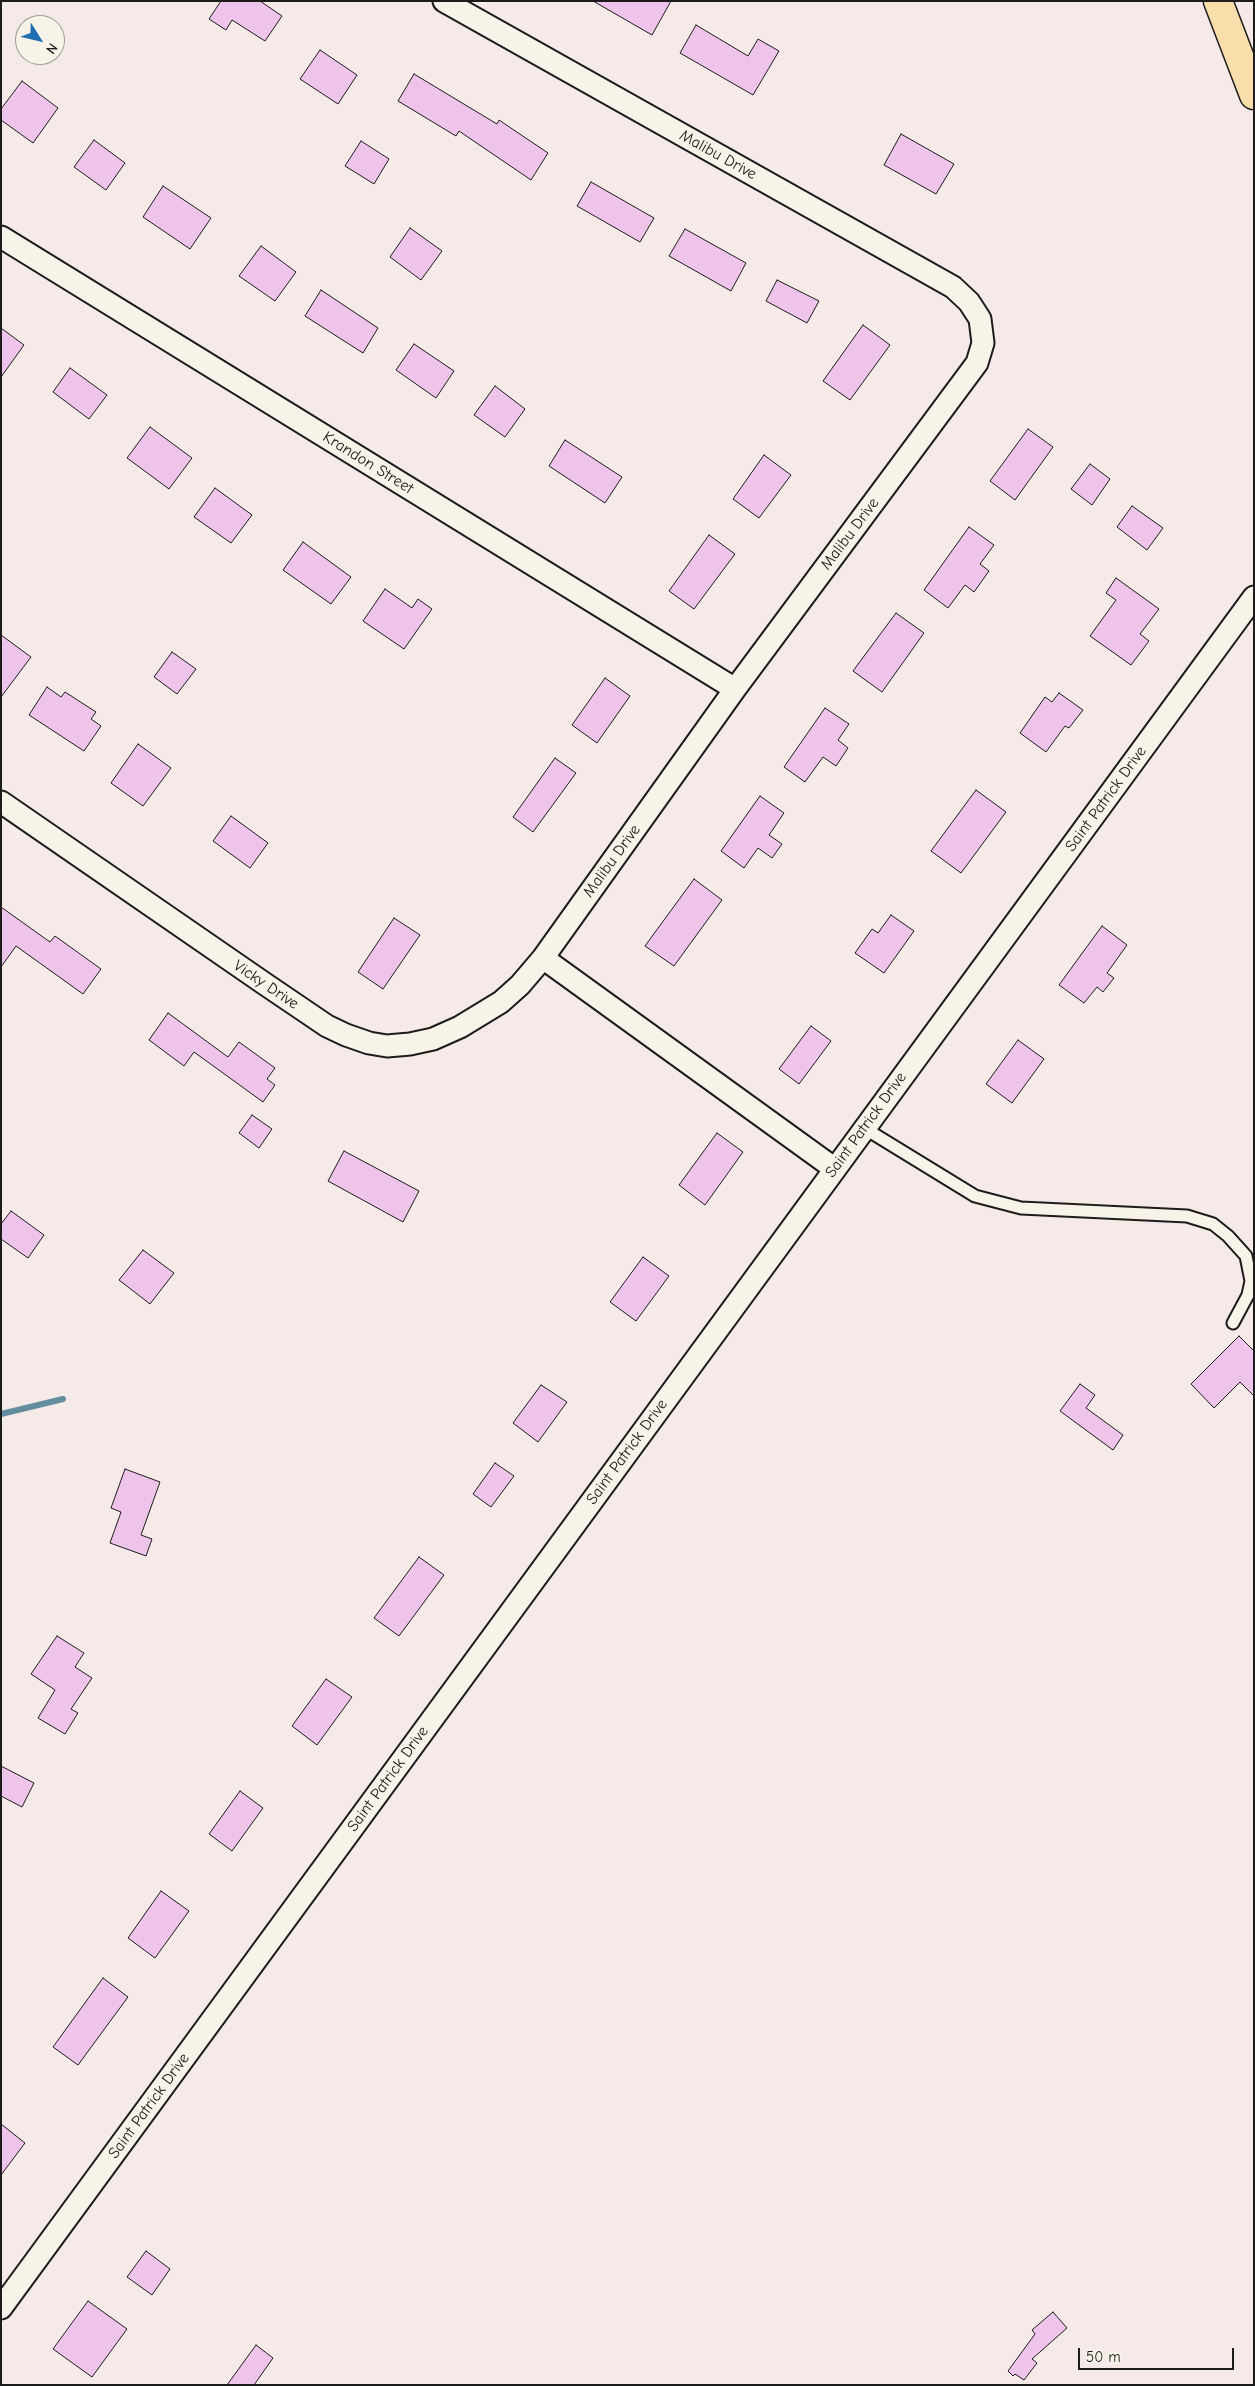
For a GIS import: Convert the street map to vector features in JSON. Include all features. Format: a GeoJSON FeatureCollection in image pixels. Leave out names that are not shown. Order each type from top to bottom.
{"type":"FeatureCollection","features":[{"type":"Feature","properties":{"kind":"highway"},"geometry":{"type":"LineString","coordinates":[[1218,1],[1254,95]]}},
{"type":"Feature","properties":{"kind":"street","name":"Malibu Drive"},"geometry":{"type":"LineString","coordinates":[[444,1],[953,287],[969,302],[980,319],[983,343],[977,363],[735,690],[543,958]]}},
{"type":"Feature","properties":{"kind":"street","name":"Krandon Street"},"geometry":{"type":"LineString","coordinates":[[1,237],[735,690]]}},
{"type":"Feature","properties":{"kind":"street","name":"Saint Patrick Drive"},"geometry":{"type":"LineString","coordinates":[[1,2308],[1254,597]]}},
{"type":"Feature","properties":{"kind":"street","name":"Vicky Drive"},"geometry":{"type":"LineString","coordinates":[[1,802],[327,1026],[369,1043],[387,1046],[410,1044],[433,1039],[460,1027],[501,1002],[543,958]]}},
{"type":"Feature","properties":{"kind":"street"},"geometry":{"type":"LineString","coordinates":[[543,958],[834,1169]]}},
{"type":"Feature","properties":{"kind":"lane"},"geometry":{"type":"LineString","coordinates":[[864,1128],[975,1196],[1021,1208],[1187,1216],[1213,1224],[1228,1236],[1246,1256],[1251,1281],[1248,1295],[1233,1323]]}},
{"type":"Feature","properties":{"kind":"building"},"geometry":{"type":"Polygon","coordinates":[[[221,1],[260,1],[282,16],[265,41],[232,20],[226,30],[209,19],[221,1]]]}},
{"type":"Feature","properties":{"kind":"building"},"geometry":{"type":"Polygon","coordinates":[[[593,1],[671,1],[652,35],[593,1]]]}},
{"type":"Feature","properties":{"kind":"building"},"geometry":{"type":"Polygon","coordinates":[[[696,25],[748,56],[758,39],[779,51],[753,95],[680,53],[696,25]]]}},
{"type":"Feature","properties":{"kind":"building"},"geometry":{"type":"Polygon","coordinates":[[[320,50],[357,75],[338,104],[300,79],[320,50]]]}},
{"type":"Feature","properties":{"kind":"building"},"geometry":{"type":"Polygon","coordinates":[[[414,74],[497,124],[499,120],[548,153],[531,180],[459,131],[456,136],[398,101],[414,74]]]}},
{"type":"Feature","properties":{"kind":"building"},"geometry":{"type":"Polygon","coordinates":[[[22,81],[58,108],[33,143],[1,120],[1,109],[22,81]]]}},
{"type":"Feature","properties":{"kind":"building"},"geometry":{"type":"Polygon","coordinates":[[[901,134],[954,164],[936,194],[884,165],[901,134]]]}},
{"type":"Feature","properties":{"kind":"building"},"geometry":{"type":"Polygon","coordinates":[[[94,140],[125,163],[106,190],[74,167],[94,140]]]}},
{"type":"Feature","properties":{"kind":"building"},"geometry":{"type":"Polygon","coordinates":[[[361,141],[389,159],[374,184],[345,166],[361,141]]]}},
{"type":"Feature","properties":{"kind":"building"},"geometry":{"type":"Polygon","coordinates":[[[591,182],[654,218],[640,242],[577,206],[591,182]]]}},
{"type":"Feature","properties":{"kind":"building"},"geometry":{"type":"Polygon","coordinates":[[[163,186],[211,218],[190,249],[143,217],[163,186]]]}},
{"type":"Feature","properties":{"kind":"building"},"geometry":{"type":"Polygon","coordinates":[[[410,228],[442,251],[421,280],[390,257],[410,228]]]}},
{"type":"Feature","properties":{"kind":"building"},"geometry":{"type":"Polygon","coordinates":[[[685,229],[746,263],[731,291],[669,256],[685,229]]]}},
{"type":"Feature","properties":{"kind":"building"},"geometry":{"type":"Polygon","coordinates":[[[261,246],[296,272],[275,301],[239,276],[261,246]]]}},
{"type":"Feature","properties":{"kind":"building"},"geometry":{"type":"Polygon","coordinates":[[[777,280],[819,301],[807,323],[766,301],[777,280]]]}},
{"type":"Feature","properties":{"kind":"building"},"geometry":{"type":"Polygon","coordinates":[[[321,290],[378,328],[363,353],[305,316],[321,290]]]}},
{"type":"Feature","properties":{"kind":"building"},"geometry":{"type":"Polygon","coordinates":[[[863,325],[890,345],[850,400],[823,381],[863,325]]]}},
{"type":"Feature","properties":{"kind":"building"},"geometry":{"type":"Polygon","coordinates":[[[1,328],[24,345],[1,377],[1,328]]]}},
{"type":"Feature","properties":{"kind":"building"},"geometry":{"type":"Polygon","coordinates":[[[414,344],[454,371],[436,398],[396,370],[414,344]]]}},
{"type":"Feature","properties":{"kind":"building"},"geometry":{"type":"Polygon","coordinates":[[[70,368],[107,395],[89,419],[53,392],[70,368]]]}},
{"type":"Feature","properties":{"kind":"building"},"geometry":{"type":"Polygon","coordinates":[[[495,386],[525,409],[505,437],[474,415],[495,386]]]}},
{"type":"Feature","properties":{"kind":"building"},"geometry":{"type":"Polygon","coordinates":[[[150,427],[192,458],[169,489],[127,458],[150,427]]]}},
{"type":"Feature","properties":{"kind":"building"},"geometry":{"type":"Polygon","coordinates":[[[1028,429],[1053,447],[1015,500],[990,481],[1028,429]]]}},
{"type":"Feature","properties":{"kind":"building"},"geometry":{"type":"Polygon","coordinates":[[[565,440],[622,477],[605,503],[549,466],[565,440]]]}},
{"type":"Feature","properties":{"kind":"building"},"geometry":{"type":"Polygon","coordinates":[[[764,455],[791,475],[759,518],[733,499],[764,455]]]}},
{"type":"Feature","properties":{"kind":"building"},"geometry":{"type":"Polygon","coordinates":[[[1090,464],[1110,479],[1092,505],[1071,489],[1090,464]]]}},
{"type":"Feature","properties":{"kind":"building"},"geometry":{"type":"Polygon","coordinates":[[[215,488],[252,515],[231,543],[194,517],[215,488]]]}},
{"type":"Feature","properties":{"kind":"building"},"geometry":{"type":"Polygon","coordinates":[[[1132,506],[1163,528],[1147,550],[1117,527],[1132,506]]]}},
{"type":"Feature","properties":{"kind":"building"},"geometry":{"type":"Polygon","coordinates":[[[969,527],[994,545],[980,564],[989,571],[974,592],[965,585],[948,608],[924,590],[969,527]]]}},
{"type":"Feature","properties":{"kind":"building"},"geometry":{"type":"Polygon","coordinates":[[[709,535],[735,554],[694,609],[669,591],[709,535]]]}},
{"type":"Feature","properties":{"kind":"building"},"geometry":{"type":"Polygon","coordinates":[[[303,542],[351,577],[331,604],[283,570],[303,542]]]}},
{"type":"Feature","properties":{"kind":"building"},"geometry":{"type":"Polygon","coordinates":[[[1116,578],[1159,609],[1140,634],[1149,641],[1131,665],[1090,636],[1116,600],[1106,593],[1116,578]]]}},
{"type":"Feature","properties":{"kind":"building"},"geometry":{"type":"Polygon","coordinates":[[[385,589],[412,608],[418,599],[432,609],[404,649],[363,621],[385,589]]]}},
{"type":"Feature","properties":{"kind":"building"},"geometry":{"type":"Polygon","coordinates":[[[896,613],[924,633],[882,692],[853,671],[896,613]]]}},
{"type":"Feature","properties":{"kind":"building"},"geometry":{"type":"Polygon","coordinates":[[[1,635],[31,657],[1,697],[1,635]]]}},
{"type":"Feature","properties":{"kind":"building"},"geometry":{"type":"Polygon","coordinates":[[[172,652],[196,669],[177,694],[154,677],[172,652]]]}},
{"type":"Feature","properties":{"kind":"building"},"geometry":{"type":"Polygon","coordinates":[[[605,678],[630,696],[597,743],[572,725],[605,678]]]}},
{"type":"Feature","properties":{"kind":"building"},"geometry":{"type":"Polygon","coordinates":[[[47,687],[61,697],[65,692],[96,712],[91,719],[101,726],[84,751],[29,715],[47,687]]]}},
{"type":"Feature","properties":{"kind":"building"},"geometry":{"type":"Polygon","coordinates":[[[1059,693],[1083,710],[1069,728],[1065,726],[1046,752],[1020,733],[1045,697],[1052,702],[1059,693]]]}},
{"type":"Feature","properties":{"kind":"building"},"geometry":{"type":"Polygon","coordinates":[[[825,708],[849,724],[838,740],[848,748],[836,766],[823,757],[805,782],[784,767],[825,708]]]}},
{"type":"Feature","properties":{"kind":"building"},"geometry":{"type":"Polygon","coordinates":[[[138,744],[171,768],[143,806],[111,783],[138,744]]]}},
{"type":"Feature","properties":{"kind":"building"},"geometry":{"type":"Polygon","coordinates":[[[555,758],[576,773],[533,832],[513,817],[555,758]]]}},
{"type":"Feature","properties":{"kind":"building"},"geometry":{"type":"Polygon","coordinates":[[[976,790],[1006,812],[961,873],[931,851],[976,790]]]}},
{"type":"Feature","properties":{"kind":"building"},"geometry":{"type":"Polygon","coordinates":[[[760,796],[784,813],[769,835],[782,844],[772,858],[758,848],[744,868],[721,851],[760,796]]]}},
{"type":"Feature","properties":{"kind":"building"},"geometry":{"type":"Polygon","coordinates":[[[231,816],[268,843],[250,868],[213,841],[231,816]]]}},
{"type":"Feature","properties":{"kind":"building"},"geometry":{"type":"Polygon","coordinates":[[[694,879],[722,900],[674,966],[645,946],[694,879]]]}},
{"type":"Feature","properties":{"kind":"building"},"geometry":{"type":"Polygon","coordinates":[[[1,907],[50,942],[55,936],[101,969],[83,994],[16,946],[1,967],[1,907]]]}},
{"type":"Feature","properties":{"kind":"building"},"geometry":{"type":"Polygon","coordinates":[[[891,915],[914,931],[884,973],[855,953],[872,929],[878,933],[891,915]]]}},
{"type":"Feature","properties":{"kind":"building"},"geometry":{"type":"Polygon","coordinates":[[[394,918],[420,935],[383,989],[358,972],[394,918]]]}},
{"type":"Feature","properties":{"kind":"building"},"geometry":{"type":"Polygon","coordinates":[[[1102,926],[1127,945],[1107,973],[1114,978],[1103,992],[1097,987],[1084,1003],[1059,985],[1102,926]]]}},
{"type":"Feature","properties":{"kind":"building"},"geometry":{"type":"Polygon","coordinates":[[[168,1013],[228,1057],[239,1042],[275,1068],[267,1079],[275,1085],[263,1102],[194,1052],[184,1066],[149,1040],[168,1013]]]}},
{"type":"Feature","properties":{"kind":"building"},"geometry":{"type":"Polygon","coordinates":[[[811,1026],[831,1041],[799,1084],[779,1069],[811,1026]]]}},
{"type":"Feature","properties":{"kind":"building"},"geometry":{"type":"Polygon","coordinates":[[[1018,1040],[1044,1059],[1012,1103],[986,1084],[1018,1040]]]}},
{"type":"Feature","properties":{"kind":"building"},"geometry":{"type":"Polygon","coordinates":[[[252,1115],[272,1129],[259,1148],[239,1133],[252,1115]]]}},
{"type":"Feature","properties":{"kind":"building"},"geometry":{"type":"Polygon","coordinates":[[[717,1133],[743,1152],[705,1205],[679,1185],[717,1133]]]}},
{"type":"Feature","properties":{"kind":"building"},"geometry":{"type":"Polygon","coordinates":[[[344,1151],[419,1191],[403,1222],[328,1181],[344,1151]]]}},
{"type":"Feature","properties":{"kind":"building"},"geometry":{"type":"Polygon","coordinates":[[[11,1211],[44,1235],[28,1258],[1,1239],[1,1224],[11,1211]]]}},
{"type":"Feature","properties":{"kind":"building"},"geometry":{"type":"Polygon","coordinates":[[[143,1250],[174,1273],[150,1304],[119,1280],[143,1250]]]}},
{"type":"Feature","properties":{"kind":"building"},"geometry":{"type":"Polygon","coordinates":[[[643,1257],[669,1276],[636,1321],[610,1302],[643,1257]]]}},
{"type":"Feature","properties":{"kind":"building"},"geometry":{"type":"Polygon","coordinates":[[[1239,1336],[1254,1351],[1254,1396],[1240,1382],[1214,1408],[1191,1384],[1239,1336]]]}},
{"type":"Feature","properties":{"kind":"building"},"geometry":{"type":"Polygon","coordinates":[[[1080,1384],[1095,1395],[1086,1408],[1123,1435],[1113,1450],[1060,1411],[1080,1384]]]}},
{"type":"Feature","properties":{"kind":"building"},"geometry":{"type":"Polygon","coordinates":[[[541,1385],[567,1402],[538,1442],[513,1423],[541,1385]]]}},
{"type":"Feature","properties":{"kind":"building"},"geometry":{"type":"Polygon","coordinates":[[[495,1463],[514,1476],[491,1507],[473,1494],[495,1463]]]}},
{"type":"Feature","properties":{"kind":"building"},"geometry":{"type":"Polygon","coordinates":[[[125,1469],[160,1482],[141,1535],[152,1539],[146,1556],[110,1543],[121,1512],[111,1508],[125,1469]]]}},
{"type":"Feature","properties":{"kind":"building"},"geometry":{"type":"Polygon","coordinates":[[[419,1557],[444,1575],[399,1636],[374,1618],[419,1557]]]}},
{"type":"Feature","properties":{"kind":"building"},"geometry":{"type":"Polygon","coordinates":[[[57,1636],[84,1653],[75,1667],[92,1678],[71,1709],[78,1713],[65,1734],[38,1718],[55,1690],[31,1674],[57,1636]]]}},
{"type":"Feature","properties":{"kind":"building"},"geometry":{"type":"Polygon","coordinates":[[[326,1679],[352,1697],[317,1745],[292,1726],[326,1679]]]}},
{"type":"Feature","properties":{"kind":"building"},"geometry":{"type":"Polygon","coordinates":[[[1,1766],[34,1783],[22,1807],[1,1796],[1,1766]]]}},
{"type":"Feature","properties":{"kind":"building"},"geometry":{"type":"Polygon","coordinates":[[[240,1791],[263,1808],[232,1851],[209,1834],[240,1791]]]}},
{"type":"Feature","properties":{"kind":"building"},"geometry":{"type":"Polygon","coordinates":[[[161,1891],[189,1911],[155,1958],[128,1938],[161,1891]]]}},
{"type":"Feature","properties":{"kind":"building"},"geometry":{"type":"Polygon","coordinates":[[[103,1978],[128,1997],[78,2065],[53,2047],[103,1978]]]}},
{"type":"Feature","properties":{"kind":"building"},"geometry":{"type":"Polygon","coordinates":[[[1,2124],[25,2143],[1,2175],[1,2124]]]}},
{"type":"Feature","properties":{"kind":"building"},"geometry":{"type":"Polygon","coordinates":[[[146,2251],[170,2269],[152,2295],[127,2277],[146,2251]]]}},
{"type":"Feature","properties":{"kind":"building"},"geometry":{"type":"Polygon","coordinates":[[[88,2301],[127,2329],[92,2377],[53,2349],[88,2301]]]}},
{"type":"Feature","properties":{"kind":"building"},"geometry":{"type":"Polygon","coordinates":[[[1053,2312],[1067,2328],[1032,2359],[1037,2363],[1024,2380],[1015,2374],[1013,2376],[1008,2371],[1035,2334],[1032,2330],[1053,2312]]]}},
{"type":"Feature","properties":{"kind":"building"},"geometry":{"type":"Polygon","coordinates":[[[256,2345],[273,2358],[254,2385],[227,2385],[256,2345]]]}},
{"type":"Feature","properties":{"kind":"waterway"},"geometry":{"type":"LineString","coordinates":[[1,1414],[63,1399]]}}]}
